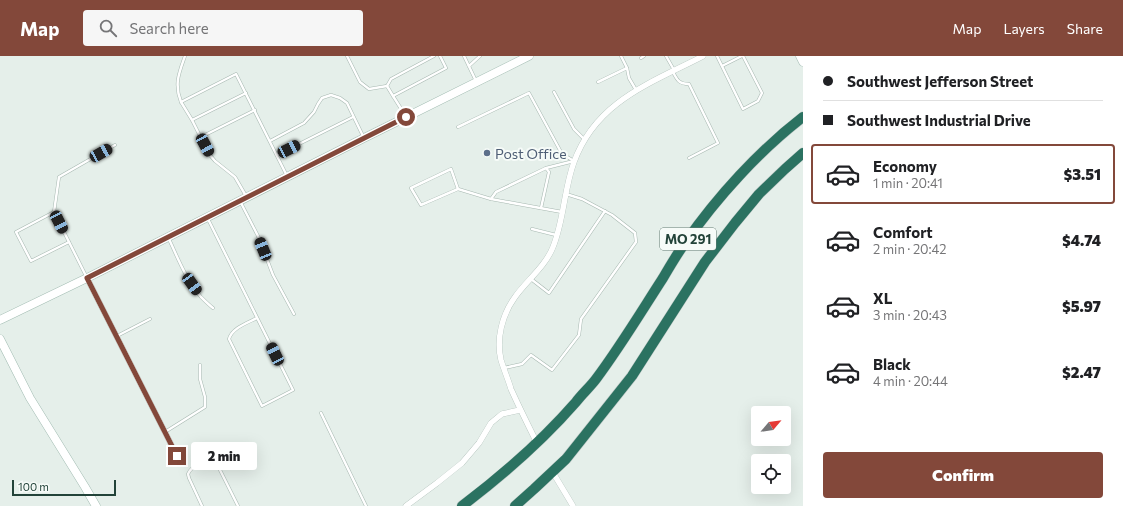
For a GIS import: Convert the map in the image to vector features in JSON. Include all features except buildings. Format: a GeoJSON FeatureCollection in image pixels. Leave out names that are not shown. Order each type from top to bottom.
{"type":"FeatureCollection","features":[{"type":"Feature","properties":{"kind":"highway","name":"MO 291"},"geometry":{"type":"LineString","coordinates":[[462,506],[482,491],[538,443],[595,380],[636,321],[685,243],[707,215],[751,164],[803,117]]}},
{"type":"Feature","properties":{"kind":"highway","name":"MO 291"},"geometry":{"type":"LineString","coordinates":[[515,506],[566,459],[632,376],[705,262],[735,222],[759,194],[802,155]]}},
{"type":"Feature","properties":{"kind":"street"},"geometry":{"type":"LineString","coordinates":[[0,320],[87,278],[287,176],[529,56]]}},
{"type":"Feature","properties":{"kind":"street"},"geometry":{"type":"LineString","coordinates":[[538,443],[520,410],[504,368],[499,348],[501,327],[510,305],[550,254],[557,235],[575,161],[585,140],[604,115],[613,106],[636,90],[704,56]]}},
{"type":"Feature","properties":{"kind":"street"},"geometry":{"type":"LineString","coordinates":[[800,56],[803,62]]}},
{"type":"Feature","properties":{"kind":"street"},"geometry":{"type":"LineString","coordinates":[[87,278],[177,456]]}},
{"type":"Feature","properties":{"kind":"street"},"geometry":{"type":"LineString","coordinates":[[0,339],[30,398],[86,486],[96,506]]}},
{"type":"Feature","properties":{"kind":"street"},"geometry":{"type":"LineString","coordinates":[[406,506],[462,463],[479,443],[491,423],[496,418],[502,414],[520,410]]}},
{"type":"Feature","properties":{"kind":"street"},"geometry":{"type":"LineString","coordinates":[[552,471],[572,506]]}},
{"type":"Feature","properties":{"kind":"lane"},"geometry":{"type":"LineString","coordinates":[[185,56],[177,86],[181,102],[209,154],[215,161],[235,177],[274,275],[294,314]]}},
{"type":"Feature","properties":{"kind":"lane"},"geometry":{"type":"LineString","coordinates":[[347,56],[360,82],[369,89],[387,86]]}},
{"type":"Feature","properties":{"kind":"lane"},"geometry":{"type":"LineString","coordinates":[[387,86],[391,79],[434,56]]}},
{"type":"Feature","properties":{"kind":"lane"},"geometry":{"type":"LineString","coordinates":[[393,96],[446,68],[440,56]]}},
{"type":"Feature","properties":{"kind":"lane"},"geometry":{"type":"LineString","coordinates":[[464,56],[476,82]]}},
{"type":"Feature","properties":{"kind":"lane"},"geometry":{"type":"LineString","coordinates":[[469,66],[480,56]]}},
{"type":"Feature","properties":{"kind":"lane"},"geometry":{"type":"LineString","coordinates":[[621,56],[627,68],[629,78],[636,90]]}},
{"type":"Feature","properties":{"kind":"lane"},"geometry":{"type":"LineString","coordinates":[[666,56],[677,80],[684,84],[689,84],[718,143],[689,158]]}},
{"type":"Feature","properties":{"kind":"lane"},"geometry":{"type":"LineString","coordinates":[[717,56],[743,109],[758,101],[762,93],[742,56],[722,66]]}},
{"type":"Feature","properties":{"kind":"lane"},"geometry":{"type":"LineString","coordinates":[[598,82],[627,68]]}},
{"type":"Feature","properties":{"kind":"lane"},"geometry":{"type":"LineString","coordinates":[[181,102],[236,74],[287,176]]}},
{"type":"Feature","properties":{"kind":"lane"},"geometry":{"type":"LineString","coordinates":[[387,86],[406,117]]}},
{"type":"Feature","properties":{"kind":"lane"},"geometry":{"type":"LineString","coordinates":[[554,92],[574,129],[585,140]]}},
{"type":"Feature","properties":{"kind":"lane"},"geometry":{"type":"LineString","coordinates":[[192,120],[246,93]]}},
{"type":"Feature","properties":{"kind":"lane"},"geometry":{"type":"LineString","coordinates":[[458,127],[530,93],[562,154],[575,161]]}},
{"type":"Feature","properties":{"kind":"lane"},"geometry":{"type":"LineString","coordinates":[[270,141],[304,123],[314,112],[322,98],[332,95],[340,98],[346,103],[364,138]]}},
{"type":"Feature","properties":{"kind":"lane"},"geometry":{"type":"LineString","coordinates":[[201,137],[255,110]]}},
{"type":"Feature","properties":{"kind":"lane"},"geometry":{"type":"LineString","coordinates":[[277,155],[353,117]]}},
{"type":"Feature","properties":{"kind":"lane"},"geometry":{"type":"LineString","coordinates":[[87,278],[54,212],[59,177],[115,145]]}},
{"type":"Feature","properties":{"kind":"lane"},"geometry":{"type":"LineString","coordinates":[[491,198],[496,192],[546,168],[575,161]]}},
{"type":"Feature","properties":{"kind":"lane"},"geometry":{"type":"LineString","coordinates":[[541,208],[548,172],[546,168]]}},
{"type":"Feature","properties":{"kind":"lane"},"geometry":{"type":"LineString","coordinates":[[458,189],[451,169],[411,188],[421,205],[458,189],[491,198],[562,212]]}},
{"type":"Feature","properties":{"kind":"lane"},"geometry":{"type":"LineString","coordinates":[[504,368],[522,364],[531,355],[552,370],[579,335],[581,319],[636,242],[635,233],[612,215],[582,199],[566,194]]}},
{"type":"Feature","properties":{"kind":"lane"},"geometry":{"type":"LineString","coordinates":[[531,279],[549,293],[605,211]]}},
{"type":"Feature","properties":{"kind":"lane"},"geometry":{"type":"LineString","coordinates":[[54,212],[16,232],[31,261],[68,242]]}},
{"type":"Feature","properties":{"kind":"lane"},"geometry":{"type":"LineString","coordinates":[[207,217],[293,390],[262,406],[229,339],[230,334],[257,318]]}},
{"type":"Feature","properties":{"kind":"lane"},"geometry":{"type":"LineString","coordinates":[[532,229],[557,235]]}},
{"type":"Feature","properties":{"kind":"lane"},"geometry":{"type":"LineString","coordinates":[[168,237],[181,266],[192,284],[201,297],[213,308]]}},
{"type":"Feature","properties":{"kind":"lane"},"geometry":{"type":"LineString","coordinates":[[116,336],[150,319]]}},
{"type":"Feature","properties":{"kind":"lane"},"geometry":{"type":"LineString","coordinates":[[165,432],[205,407],[205,397],[200,379],[200,365]]}},
{"type":"Feature","properties":{"kind":"lane"},"geometry":{"type":"LineString","coordinates":[[321,413],[366,506]]}},
{"type":"Feature","properties":{"kind":"lane"},"geometry":{"type":"LineString","coordinates":[[202,506],[188,474],[192,468],[206,461],[211,461],[216,462],[238,506]]}},
{"type":"Feature","properties":{"kind":"place","name":"Post Office"},"geometry":{"type":"Point","coordinates":[487,153]}},
{"type":"Feature","properties":{"kind":"route"},"geometry":{"type":"LineString","coordinates":[[177,456],[87,278],[406,117]]}}]}
